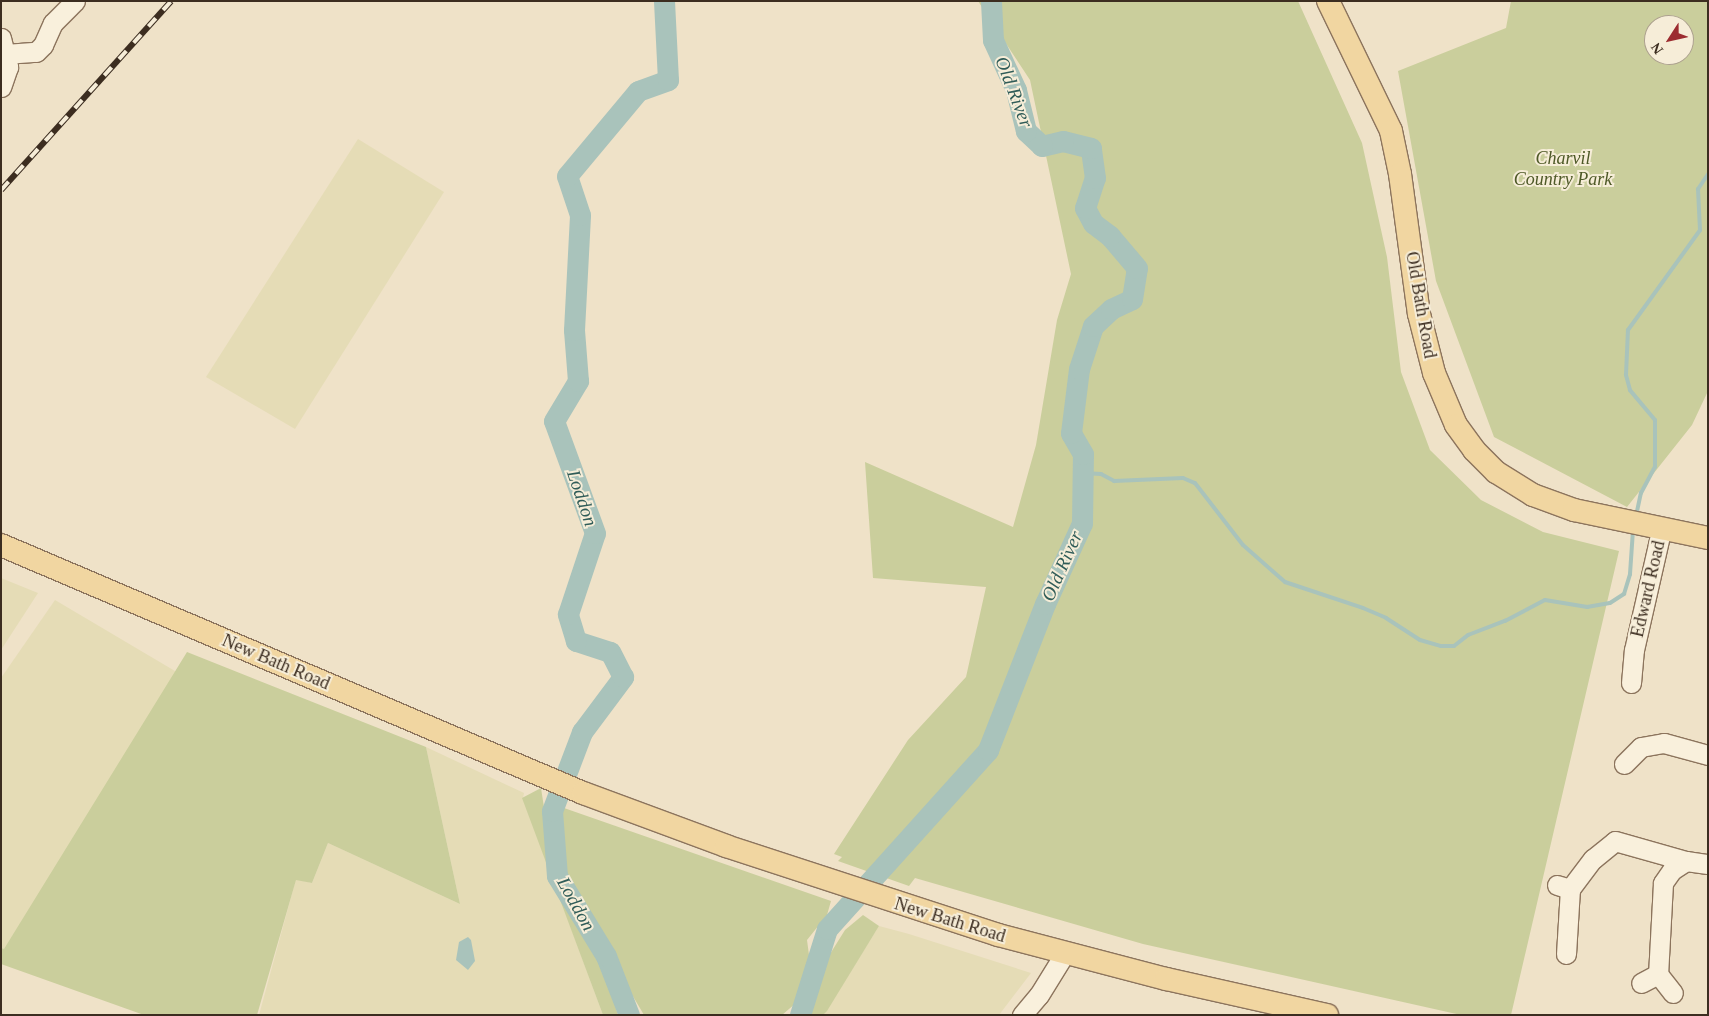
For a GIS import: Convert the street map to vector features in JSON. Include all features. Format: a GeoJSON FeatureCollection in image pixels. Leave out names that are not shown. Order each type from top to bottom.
{"type":"FeatureCollection","features":[{"type":"Feature","properties":{"kind":"main road","name":"Old Bath Road"},"geometry":{"type":"LineString","coordinates":[[1328,1],[1382,107],[1391,131],[1402,184],[1419,314],[1434,373],[1456,425],[1474,450],[1496,472],[1534,495],[1574,510],[1708,538]]}},
{"type":"Feature","properties":{"kind":"main road","name":"New Bath Road"},"geometry":{"type":"LineString","coordinates":[[1,545],[551,779],[820,878],[920,911],[1065,953],[1327,1015]]}},
{"type":"Feature","properties":{"kind":"street"},"geometry":{"type":"LineString","coordinates":[[1,87],[8,68],[3,46],[36,52],[43,45],[54,23],[75,1]]}},
{"type":"Feature","properties":{"kind":"street","name":"Edward Road"},"geometry":{"type":"LineString","coordinates":[[1631,683],[1626,650],[1655,526]]}},
{"type":"Feature","properties":{"kind":"street"},"geometry":{"type":"LineString","coordinates":[[1624,764],[1641,747],[1664,742],[1708,755]]}},
{"type":"Feature","properties":{"kind":"street"},"geometry":{"type":"LineString","coordinates":[[1566,954],[1564,887],[1615,841],[1686,861],[1708,864]]}},
{"type":"Feature","properties":{"kind":"street"},"geometry":{"type":"LineString","coordinates":[[1673,993],[1658,974],[1663,884],[1672,870],[1686,861]]}},
{"type":"Feature","properties":{"kind":"street"},"geometry":{"type":"LineString","coordinates":[[1022,1015],[1039,995],[1065,953]]}},
{"type":"Feature","properties":{"kind":"street"},"geometry":{"type":"LineString","coordinates":[[1641,984],[1658,974]]}},
{"type":"Feature","properties":{"kind":"shaded area"},"geometry":{"type":"Polygon","coordinates":[[[358,139],[444,192],[295,429],[206,377],[358,139]]]}},
{"type":"Feature","properties":{"kind":"shaded area"},"geometry":{"type":"Polygon","coordinates":[[[1,578],[38,593],[1,650],[1,578]]]}},
{"type":"Feature","properties":{"kind":"shaded area"},"geometry":{"type":"Polygon","coordinates":[[[55,600],[180,674],[18,956],[1,948],[1,678],[55,600]]]}},
{"type":"Feature","properties":{"kind":"shaded area"},"geometry":{"type":"Polygon","coordinates":[[[426,747],[524,793],[523,798],[603,1015],[259,1015],[296,879],[312,883],[328,843],[460,904],[426,747]]]}},
{"type":"Feature","properties":{"kind":"shaded area"},"geometry":{"type":"Polygon","coordinates":[[[879,926],[1031,973],[999,1015],[823,1015],[879,926]]]}},
{"type":"Feature","properties":{"kind":"green space"},"geometry":{"type":"Polygon","coordinates":[[[978,1],[1298,1],[1362,143],[1387,257],[1401,372],[1430,450],[1481,500],[1543,532],[1619,551],[1511,1015],[1461,1015],[1143,944],[915,878],[909,886],[838,861],[842,857],[834,854],[908,740],[966,677],[986,587],[873,578],[865,462],[1013,527],[1036,445],[1057,320],[1071,274],[1030,80],[978,1]]]}},
{"type":"Feature","properties":{"kind":"green space","name":"Charvil Country Park"},"geometry":{"type":"Polygon","coordinates":[[[1511,1],[1708,1],[1708,391],[1692,425],[1627,507],[1494,437],[1436,281],[1398,71],[1506,28],[1511,1]]]}},
{"type":"Feature","properties":{"kind":"green space"},"geometry":{"type":"Polygon","coordinates":[[[187,652],[426,747],[460,904],[328,843],[312,883],[296,880],[257,1015],[144,1015],[1,964],[1,948],[4,949],[187,652]]]}},
{"type":"Feature","properties":{"kind":"green space"},"geometry":{"type":"Polygon","coordinates":[[[541,788],[556,885],[597,949],[618,1015],[603,1015],[522,798],[541,788]]]}},
{"type":"Feature","properties":{"kind":"green space"},"geometry":{"type":"Polygon","coordinates":[[[564,808],[831,901],[827,915],[807,940],[809,955],[804,993],[796,1003],[782,1015],[644,1015],[562,876],[558,812],[564,808]]]}},
{"type":"Feature","properties":{"kind":"green space"},"geometry":{"type":"Polygon","coordinates":[[[863,915],[879,926],[827,1011],[823,1015],[809,1015],[830,954],[845,930],[863,915]]]}},
{"type":"Feature","properties":{"kind":"water"},"geometry":{"type":"Polygon","coordinates":[[[468,937],[471,940],[475,961],[468,970],[456,960],[459,942],[468,937]]]}},
{"type":"Feature","properties":{"kind":"waterway","name":"Loddon"},"geometry":{"type":"LineString","coordinates":[[629,1015],[606,956],[557,876],[552,811],[582,732],[623,677],[610,652],[576,641],[568,614],[595,533],[554,421],[578,381],[574,330],[580,215],[567,176],[638,91],[668,80],[664,1]]}},
{"type":"Feature","properties":{"kind":"waterway","name":"Old River"},"geometry":{"type":"LineString","coordinates":[[800,1015],[827,929],[988,750],[1045,604],[1082,523],[1083,454],[1071,433],[1079,369],[1093,326],[1111,309],[1132,299],[1137,268],[1110,236],[1093,223],[1085,208],[1095,178],[1091,148],[1063,141],[1042,146],[1026,131],[1016,90],[993,40],[991,1]]}},
{"type":"Feature","properties":{"kind":"waterway"},"geometry":{"type":"LineString","coordinates":[[1636,516],[1641,493],[1655,467],[1655,420],[1630,390],[1626,375],[1628,330],[1700,230],[1698,189],[1708,174]]}},
{"type":"Feature","properties":{"kind":"waterway"},"geometry":{"type":"LineString","coordinates":[[1083,473],[1101,474],[1114,481],[1183,478],[1195,483],[1243,545],[1285,582],[1363,608],[1386,618],[1420,640],[1441,646],[1454,646],[1468,635],[1505,621],[1545,600],[1587,607],[1610,603],[1624,594],[1630,574],[1633,530]]}},
{"type":"Feature","properties":{"kind":"railway"},"geometry":{"type":"LineString","coordinates":[[1,190],[171,1]]}}]}
